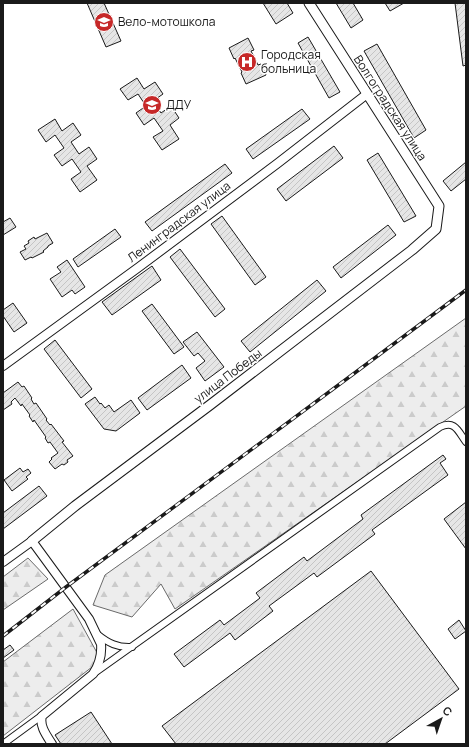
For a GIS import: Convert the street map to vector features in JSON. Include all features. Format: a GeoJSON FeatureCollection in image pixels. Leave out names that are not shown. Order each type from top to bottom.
{"type":"FeatureCollection","features":[{"type":"Feature","properties":{"kind":"main road","name":"Волгоградская улица"},"geometry":{"type":"LineString","coordinates":[[308,3],[439,206],[436,229]]}},
{"type":"Feature","properties":{"kind":"main road","name":"улица Победы"},"geometry":{"type":"LineString","coordinates":[[32,541],[74,506],[210,405],[412,250],[436,229]]}},
{"type":"Feature","properties":{"kind":"street","name":"Ленинградская улица"},"geometry":{"type":"LineString","coordinates":[[3,366],[273,167],[367,94]]}},
{"type":"Feature","properties":{"kind":"street"},"geometry":{"type":"LineString","coordinates":[[3,744],[89,678],[440,427],[451,424],[466,442]]}},
{"type":"Feature","properties":{"kind":"street","name":"улица Победы"},"geometry":{"type":"LineString","coordinates":[[3,562],[32,541]]}},
{"type":"Feature","properties":{"kind":"street"},"geometry":{"type":"LineString","coordinates":[[32,541],[85,612],[97,634],[102,648],[101,657],[95,670],[89,678]]}},
{"type":"Feature","properties":{"kind":"street"},"geometry":{"type":"LineString","coordinates":[[97,634],[111,644],[132,647]]}},
{"type":"Feature","properties":{"kind":"street"},"geometry":{"type":"LineString","coordinates":[[44,714],[41,722],[43,729],[52,744]]}},
{"type":"Feature","properties":{"kind":"street"},"geometry":{"type":"LineString","coordinates":[[23,729],[34,726],[43,729]]}},
{"type":"Feature","properties":{"kind":"green space"},"geometry":{"type":"Polygon","coordinates":[[[466,318],[466,406],[175,609],[161,584],[132,617],[93,605],[105,575],[466,318]]]}},
{"type":"Feature","properties":{"kind":"green space"},"geometry":{"type":"Polygon","coordinates":[[[28,558],[48,579],[3,610],[3,577],[28,558]]]}},
{"type":"Feature","properties":{"kind":"green space"},"geometry":{"type":"Polygon","coordinates":[[[73,609],[101,660],[3,736],[3,662],[73,609]]]}},
{"type":"Feature","properties":{"kind":"building","name":"Вело-мотошкола"},"geometry":{"type":"Polygon","coordinates":[[[87,3],[104,3],[121,41],[106,47],[87,3]]]}},
{"type":"Feature","properties":{"kind":"building"},"geometry":{"type":"Polygon","coordinates":[[[263,3],[287,3],[293,13],[276,24],[263,3]]]}},
{"type":"Feature","properties":{"kind":"building"},"geometry":{"type":"Polygon","coordinates":[[[336,3],[353,3],[363,20],[351,28],[336,3]]]}},
{"type":"Feature","properties":{"kind":"building"},"geometry":{"type":"Polygon","coordinates":[[[385,3],[404,3],[390,11],[385,3]]]}},
{"type":"Feature","properties":{"kind":"building"},"geometry":{"type":"Polygon","coordinates":[[[455,3],[466,3],[466,65],[463,66],[455,3]]]}},
{"type":"Feature","properties":{"kind":"building"},"geometry":{"type":"Polygon","coordinates":[[[308,37],[340,92],[329,98],[298,43],[308,37]]]}},
{"type":"Feature","properties":{"kind":"building","name":"Городская больница"},"geometry":{"type":"Polygon","coordinates":[[[248,38],[254,50],[251,51],[258,65],[261,64],[266,75],[246,84],[241,73],[242,72],[229,48],[248,38]]]}},
{"type":"Feature","properties":{"kind":"building"},"geometry":{"type":"Polygon","coordinates":[[[377,44],[426,130],[414,138],[364,51],[377,44]]]}},
{"type":"Feature","properties":{"kind":"building"},"geometry":{"type":"Polygon","coordinates":[[[137,78],[144,89],[155,82],[163,94],[153,101],[161,113],[171,106],[179,118],[170,125],[179,139],[162,150],[153,137],[163,131],[154,118],[144,125],[136,113],[146,106],[138,94],[128,100],[120,89],[137,78]]]}},
{"type":"Feature","properties":{"kind":"building"},"geometry":{"type":"Polygon","coordinates":[[[302,109],[310,119],[253,159],[246,149],[302,109]]]}},
{"type":"Feature","properties":{"kind":"building"},"geometry":{"type":"Polygon","coordinates":[[[55,119],[62,131],[73,123],[81,135],[71,142],[79,154],[89,147],[97,159],[87,166],[97,180],[80,192],[71,179],[81,172],[72,159],[62,166],[54,155],[64,148],[55,135],[46,142],[38,130],[55,119]]]}},
{"type":"Feature","properties":{"kind":"building"},"geometry":{"type":"Polygon","coordinates":[[[334,146],[343,158],[286,201],[277,189],[334,146]]]}},
{"type":"Feature","properties":{"kind":"building"},"geometry":{"type":"Polygon","coordinates":[[[378,153],[416,216],[404,222],[367,160],[378,153]]]}},
{"type":"Feature","properties":{"kind":"building"},"geometry":{"type":"Polygon","coordinates":[[[466,162],[466,179],[451,191],[443,181],[466,162]]]}},
{"type":"Feature","properties":{"kind":"building"},"geometry":{"type":"Polygon","coordinates":[[[225,164],[232,173],[152,231],[145,222],[225,164]]]}},
{"type":"Feature","properties":{"kind":"building"},"geometry":{"type":"Polygon","coordinates":[[[222,216],[266,277],[255,285],[211,224],[222,216]]]}},
{"type":"Feature","properties":{"kind":"building"},"geometry":{"type":"Polygon","coordinates":[[[10,218],[16,227],[3,235],[3,222],[10,218]]]}},
{"type":"Feature","properties":{"kind":"building"},"geometry":{"type":"Polygon","coordinates":[[[388,225],[396,235],[341,278],[333,267],[388,225]]]}},
{"type":"Feature","properties":{"kind":"building"},"geometry":{"type":"Polygon","coordinates":[[[115,229],[121,237],[78,267],[73,259],[115,229]]]}},
{"type":"Feature","properties":{"kind":"building"},"geometry":{"type":"Polygon","coordinates":[[[47,233],[53,243],[43,251],[44,252],[25,260],[20,252],[26,249],[24,246],[29,243],[28,241],[34,237],[35,239],[47,233]]]}},
{"type":"Feature","properties":{"kind":"building"},"geometry":{"type":"Polygon","coordinates":[[[180,249],[225,309],[215,317],[170,257],[180,249]]]}},
{"type":"Feature","properties":{"kind":"building"},"geometry":{"type":"Polygon","coordinates":[[[67,260],[85,287],[75,294],[72,290],[62,297],[50,279],[61,272],[57,267],[67,260]]]}},
{"type":"Feature","properties":{"kind":"building"},"geometry":{"type":"Polygon","coordinates":[[[152,266],[161,280],[112,315],[102,302],[152,266]]]}},
{"type":"Feature","properties":{"kind":"building"},"geometry":{"type":"Polygon","coordinates":[[[317,280],[326,291],[250,352],[241,341],[317,280]]]}},
{"type":"Feature","properties":{"kind":"building"},"geometry":{"type":"Polygon","coordinates":[[[13,303],[27,323],[14,332],[3,316],[3,310],[13,303]]]}},
{"type":"Feature","properties":{"kind":"building"},"geometry":{"type":"Polygon","coordinates":[[[152,304],[184,347],[174,354],[142,311],[152,304]]]}},
{"type":"Feature","properties":{"kind":"building"},"geometry":{"type":"Polygon","coordinates":[[[197,332],[224,367],[205,381],[196,368],[205,361],[198,353],[194,356],[183,342],[197,332]]]}},
{"type":"Feature","properties":{"kind":"building"},"geometry":{"type":"Polygon","coordinates":[[[55,340],[92,389],[81,398],[44,349],[55,340]]]}},
{"type":"Feature","properties":{"kind":"building"},"geometry":{"type":"Polygon","coordinates":[[[182,365],[191,378],[147,410],[138,398],[182,365]]]}},
{"type":"Feature","properties":{"kind":"building"},"geometry":{"type":"Polygon","coordinates":[[[18,382],[22,387],[24,386],[34,404],[36,403],[47,419],[46,420],[64,441],[62,442],[73,456],[67,460],[68,462],[64,465],[62,464],[55,469],[49,462],[52,459],[51,458],[58,453],[50,442],[48,443],[45,438],[46,437],[34,420],[33,422],[22,404],[21,406],[15,398],[11,402],[12,404],[3,410],[3,393],[18,382]]]}},
{"type":"Feature","properties":{"kind":"building"},"geometry":{"type":"Polygon","coordinates":[[[95,397],[105,408],[109,405],[114,412],[131,400],[140,413],[116,431],[104,429],[85,404],[95,397]]]}},
{"type":"Feature","properties":{"kind":"building"},"geometry":{"type":"Polygon","coordinates":[[[443,455],[446,459],[440,463],[448,475],[372,530],[375,534],[317,577],[314,573],[269,606],[273,611],[235,640],[230,633],[184,667],[174,654],[220,620],[224,625],[260,598],[256,593],[304,557],[307,561],[363,519],[361,515],[443,455]]]}},
{"type":"Feature","properties":{"kind":"building"},"geometry":{"type":"Polygon","coordinates":[[[20,468],[23,472],[28,469],[31,473],[26,477],[28,479],[12,491],[4,480],[20,468]]]}},
{"type":"Feature","properties":{"kind":"building"},"geometry":{"type":"Polygon","coordinates":[[[39,486],[47,496],[3,529],[3,513],[39,486]]]}},
{"type":"Feature","properties":{"kind":"building"},"geometry":{"type":"Polygon","coordinates":[[[466,502],[466,549],[444,519],[466,502]]]}},
{"type":"Feature","properties":{"kind":"building"},"geometry":{"type":"Polygon","coordinates":[[[371,571],[459,689],[385,744],[176,744],[162,726],[371,571]]]}},
{"type":"Feature","properties":{"kind":"building"},"geometry":{"type":"Polygon","coordinates":[[[459,620],[466,631],[455,639],[448,629],[459,620]]]}},
{"type":"Feature","properties":{"kind":"building"},"geometry":{"type":"Polygon","coordinates":[[[10,645],[14,650],[3,658],[3,650],[10,645]]]}},
{"type":"Feature","properties":{"kind":"building"},"geometry":{"type":"Polygon","coordinates":[[[91,712],[112,744],[61,744],[55,735],[91,712]]]}},
{"type":"Feature","properties":{"kind":"railway"},"geometry":{"type":"LineString","coordinates":[[3,636],[66,587],[466,290]]}},
{"type":"Feature","properties":{"kind":"place","name":"Вело-мотошкола"},"geometry":{"type":"Point","coordinates":[104,22]}},
{"type":"Feature","properties":{"kind":"place","name":"Городская больница"},"geometry":{"type":"Point","coordinates":[247,62]}},
{"type":"Feature","properties":{"kind":"place","name":"ДДУ"},"geometry":{"type":"Point","coordinates":[152,105]}}]}
